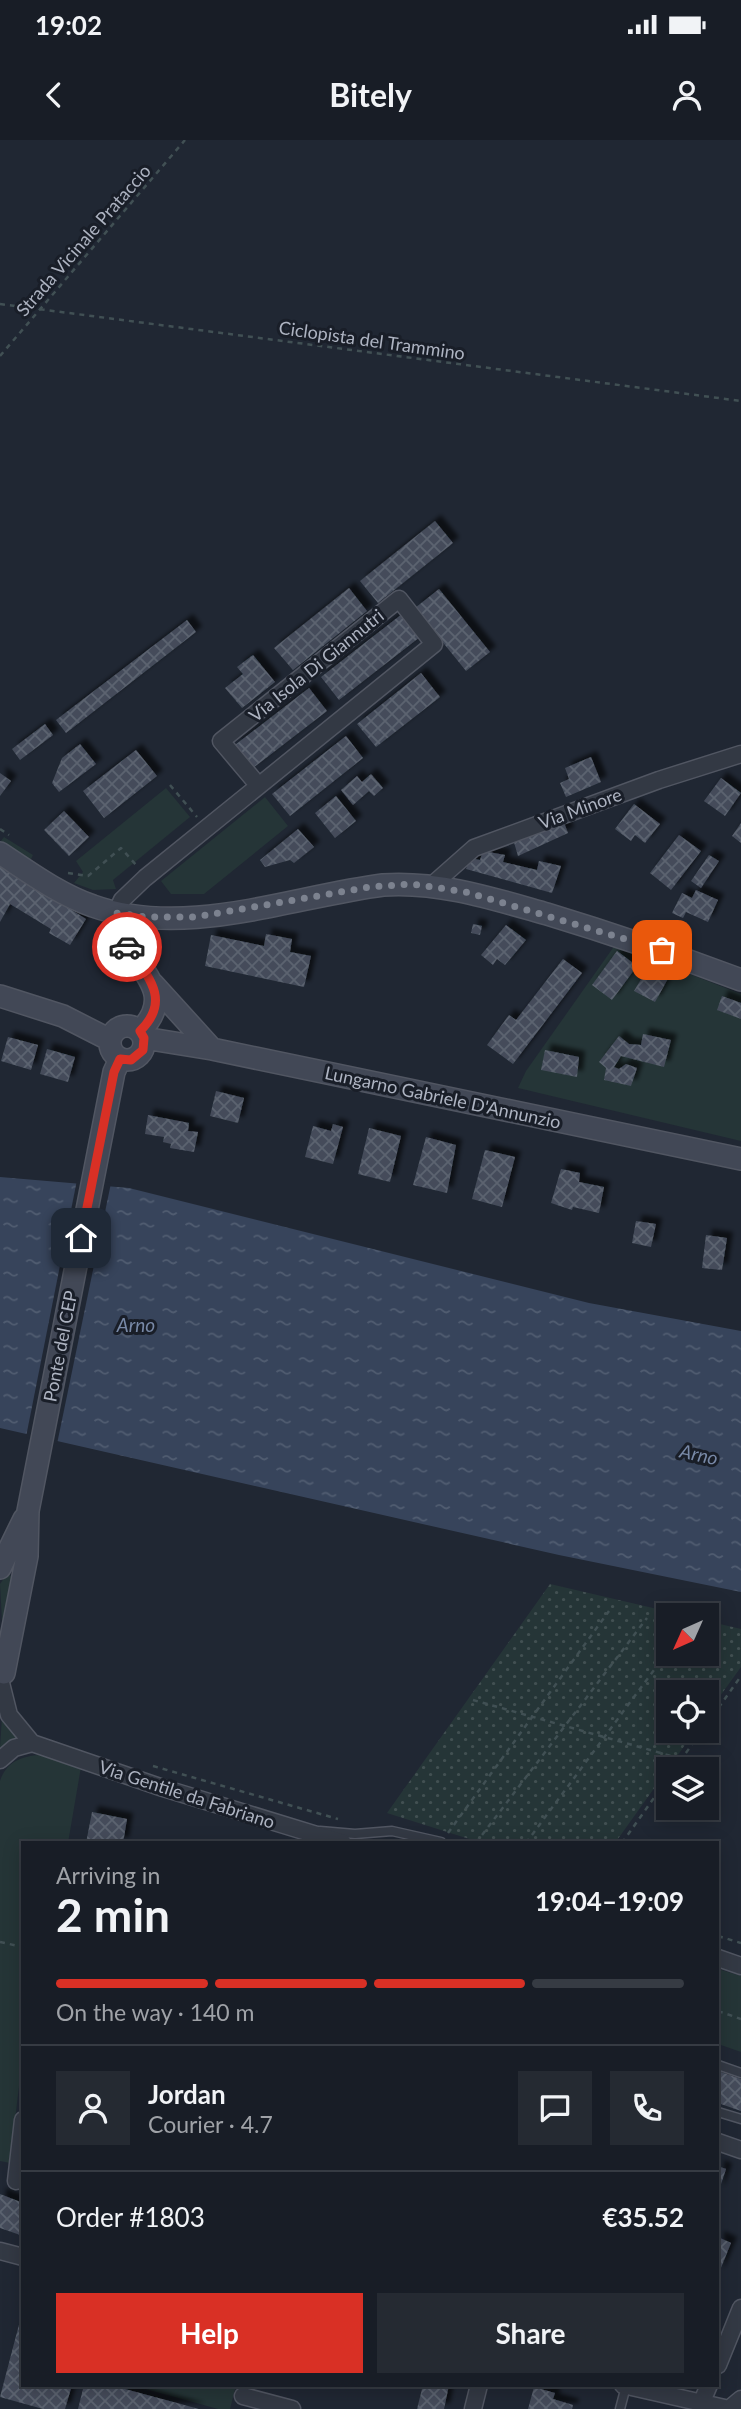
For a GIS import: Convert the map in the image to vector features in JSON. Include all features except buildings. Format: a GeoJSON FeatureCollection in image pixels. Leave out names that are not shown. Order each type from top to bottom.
{"type":"FeatureCollection","features":[{"type":"Feature","properties":{"kind":"main road"},"geometry":{"type":"LineString","coordinates":[[5,845],[76,899],[116,913],[146,917],[195,917],[370,887],[431,886],[516,906],[644,943],[741,980]]}},
{"type":"Feature","properties":{"kind":"main road"},"geometry":{"type":"LineString","coordinates":[[116,913],[121,939],[149,979],[212,1049]]}},
{"type":"Feature","properties":{"kind":"main road"},"geometry":{"type":"LineString","coordinates":[[0,996],[64,1016],[131,1060],[140,1055],[142,1035],[157,1002],[149,979]]}},
{"type":"Feature","properties":{"kind":"main road"},"geometry":{"type":"LineString","coordinates":[[115,1050],[120,1027],[132,1026],[142,1035]]}},
{"type":"Feature","properties":{"kind":"main road","name":"Lungarno Gabriele D'Annunzio"},"geometry":{"type":"LineString","coordinates":[[142,1035],[741,1159]]}},
{"type":"Feature","properties":{"kind":"main road","name":"Ponte del CEP"},"geometry":{"type":"LineString","coordinates":[[2,1681],[27,1556],[28,1511],[114,1072],[115,1050]]}},
{"type":"Feature","properties":{"kind":"main road","name":"Ponte del CEP"},"geometry":{"type":"LineString","coordinates":[[0,1568],[28,1511]]}},
{"type":"Feature","properties":{"kind":"main road"},"geometry":{"type":"LineString","coordinates":[[0,1648],[2,1681]]}},
{"type":"Feature","properties":{"kind":"street","name":"Via Isola Di Giannutri"},"geometry":{"type":"LineString","coordinates":[[116,913],[121,900],[145,878],[434,643],[399,599],[221,741],[258,785]]}},
{"type":"Feature","properties":{"kind":"street","name":"Via Minore"},"geometry":{"type":"LineString","coordinates":[[431,886],[474,848],[646,784],[741,754]]}},
{"type":"Feature","properties":{"kind":"street"},"geometry":{"type":"LineString","coordinates":[[0,1760],[15,1748],[32,1743],[9,1715],[2,1681]]}},
{"type":"Feature","properties":{"kind":"street","name":"Via Gentile da Fabriano"},"geometry":{"type":"LineString","coordinates":[[32,1743],[336,1841]]}},
{"type":"Feature","properties":{"kind":"street"},"geometry":{"type":"LineString","coordinates":[[719,1958],[741,1966]]}},
{"type":"Feature","properties":{"kind":"street"},"geometry":{"type":"LineString","coordinates":[[13,2181],[21,2132]]}},
{"type":"Feature","properties":{"kind":"street"},"geometry":{"type":"LineString","coordinates":[[719,2142],[741,2150]]}},
{"type":"Feature","properties":{"kind":"street"},"geometry":{"type":"LineString","coordinates":[[0,2250],[21,2256]]}},
{"type":"Feature","properties":{"kind":"street"},"geometry":{"type":"LineString","coordinates":[[719,2364],[735,2341],[741,2308]]}},
{"type":"Feature","properties":{"kind":"street"},"geometry":{"type":"LineString","coordinates":[[473,2409],[478,2387]]}},
{"type":"Feature","properties":{"kind":"street"},"geometry":{"type":"LineString","coordinates":[[629,2387],[729,2409],[741,2399]]}},
{"type":"Feature","properties":{"kind":"street"},"geometry":{"type":"LineString","coordinates":[[701,2404],[708,2387]]}},
{"type":"Feature","properties":{"kind":"street"},"geometry":{"type":"LineString","coordinates":[[242,2397],[292,2409]]}},
{"type":"Feature","properties":{"kind":"lane"},"geometry":{"type":"LineString","coordinates":[[303,1831],[355,1834],[393,1831],[438,1841]]}},
{"type":"Feature","properties":{"kind":"lane"},"geometry":{"type":"LineString","coordinates":[[719,2065],[741,2073]]}},
{"type":"Feature","properties":{"kind":"lane"},"geometry":{"type":"LineString","coordinates":[[719,2112],[741,2119]]}},
{"type":"Feature","properties":{"kind":"lane"},"geometry":{"type":"LineString","coordinates":[[620,2409],[625,2387]]}},
{"type":"Feature","properties":{"kind":"path","name":"Strada Vicinale Prataccio"},"geometry":{"type":"LineString","coordinates":[[0,356],[185,140]]}},
{"type":"Feature","properties":{"kind":"path","name":"Ciclopista del Trammino"},"geometry":{"type":"LineString","coordinates":[[0,304],[741,401]]}},
{"type":"Feature","properties":{"kind":"path"},"geometry":{"type":"LineString","coordinates":[[170,785],[205,828]]}},
{"type":"Feature","properties":{"kind":"path"},"geometry":{"type":"LineString","coordinates":[[0,830],[5,845]]}},
{"type":"Feature","properties":{"kind":"path"},"geometry":{"type":"LineString","coordinates":[[66,872],[88,876],[121,848],[145,878]]}},
{"type":"Feature","properties":{"kind":"path"},"geometry":{"type":"LineString","coordinates":[[443,1841],[609,1611]]}},
{"type":"Feature","properties":{"kind":"path"},"geometry":{"type":"LineString","coordinates":[[478,1841],[647,1619]]}},
{"type":"Feature","properties":{"kind":"path"},"geometry":{"type":"LineString","coordinates":[[527,1841],[657,1666]]}},
{"type":"Feature","properties":{"kind":"path"},"geometry":{"type":"LineString","coordinates":[[719,1707],[741,1676]]}},
{"type":"Feature","properties":{"kind":"path"},"geometry":{"type":"LineString","coordinates":[[473,1700],[606,1735],[676,1757]]}},
{"type":"Feature","properties":{"kind":"path"},"geometry":{"type":"LineString","coordinates":[[152,1766],[340,1820]]}},
{"type":"Feature","properties":{"kind":"path"},"geometry":{"type":"LineString","coordinates":[[623,1841],[656,1794]]}},
{"type":"Feature","properties":{"kind":"path"},"geometry":{"type":"LineString","coordinates":[[719,1936],[741,1943]]}},
{"type":"Feature","properties":{"kind":"path"},"geometry":{"type":"LineString","coordinates":[[0,1942],[21,1947]]}},
{"type":"Feature","properties":{"kind":"path"},"geometry":{"type":"LineString","coordinates":[[719,2011],[741,2019]]}},
{"type":"Feature","properties":{"kind":"shaded area"},"geometry":{"type":"Polygon","coordinates":[[[166,788],[190,817],[113,880],[116,889],[93,890],[74,883],[83,872],[76,861],[166,788]]]}},
{"type":"Feature","properties":{"kind":"shaded area"},"geometry":{"type":"Polygon","coordinates":[[[265,797],[288,826],[204,894],[171,894],[161,881],[265,797]]]}},
{"type":"Feature","properties":{"kind":"shaded area"},"geometry":{"type":"Polygon","coordinates":[[[4,837],[33,855],[30,861],[0,842],[4,837]]]}},
{"type":"Feature","properties":{"kind":"shaded area"},"geometry":{"type":"Polygon","coordinates":[[[615,945],[741,994],[741,1141],[518,1088],[526,1071],[615,945]]]}},
{"type":"Feature","properties":{"kind":"shaded area"},"geometry":{"type":"Polygon","coordinates":[[[7,1574],[17,1579],[3,1640],[0,1584],[7,1574]]]}},
{"type":"Feature","properties":{"kind":"shaded area"},"geometry":{"type":"Polygon","coordinates":[[[550,1584],[656,1609],[656,1666],[719,1666],[719,1624],[741,1629],[741,1667],[719,1697],[719,1680],[656,1680],[656,1743],[686,1743],[676,1757],[656,1757],[656,1786],[616,1841],[476,1841],[387,1813],[550,1584]]]}},
{"type":"Feature","properties":{"kind":"shaded area"},"geometry":{"type":"Polygon","coordinates":[[[2,1715],[19,1739],[0,1748],[2,1715]]]}},
{"type":"Feature","properties":{"kind":"shaded area"},"geometry":{"type":"Polygon","coordinates":[[[40,1755],[81,1767],[68,1841],[21,1841],[21,2069],[10,2163],[0,2161],[0,1781],[6,1769],[27,1757],[40,1755]]]}},
{"type":"Feature","properties":{"kind":"shaded area"},"geometry":{"type":"Polygon","coordinates":[[[719,1969],[741,1976],[741,2052],[719,2044],[719,1969]]]}},
{"type":"Feature","properties":{"kind":"shaded area"},"geometry":{"type":"Polygon","coordinates":[[[138,2387],[236,2387],[230,2409],[218,2409],[138,2387]]]}},
{"type":"Feature","properties":{"kind":"water","name":"Arno"},"geometry":{"type":"Polygon","coordinates":[[[0,1177],[129,1188],[589,1303],[741,1331],[741,1592],[559,1555],[0,1428],[0,1177]]]}},
{"type":"Feature","properties":{"kind":"pier"},"geometry":{"type":"Polygon","coordinates":[[[77,1180],[111,1183],[57,1444],[26,1437],[77,1180]]]}},
{"type":"Feature","properties":{"kind":"way so far"},"geometry":{"type":"LineString","coordinates":[[127,947],[117,929],[116,913],[162,918],[208,916],[370,887],[412,884],[466,892],[662,950]]}},
{"type":"Feature","properties":{"kind":"route"},"geometry":{"type":"LineString","coordinates":[[81,1238],[114,1072],[120,1059],[131,1060],[140,1055],[145,1044],[140,1031],[150,1020],[157,1002],[149,979],[127,947]]}}]}
